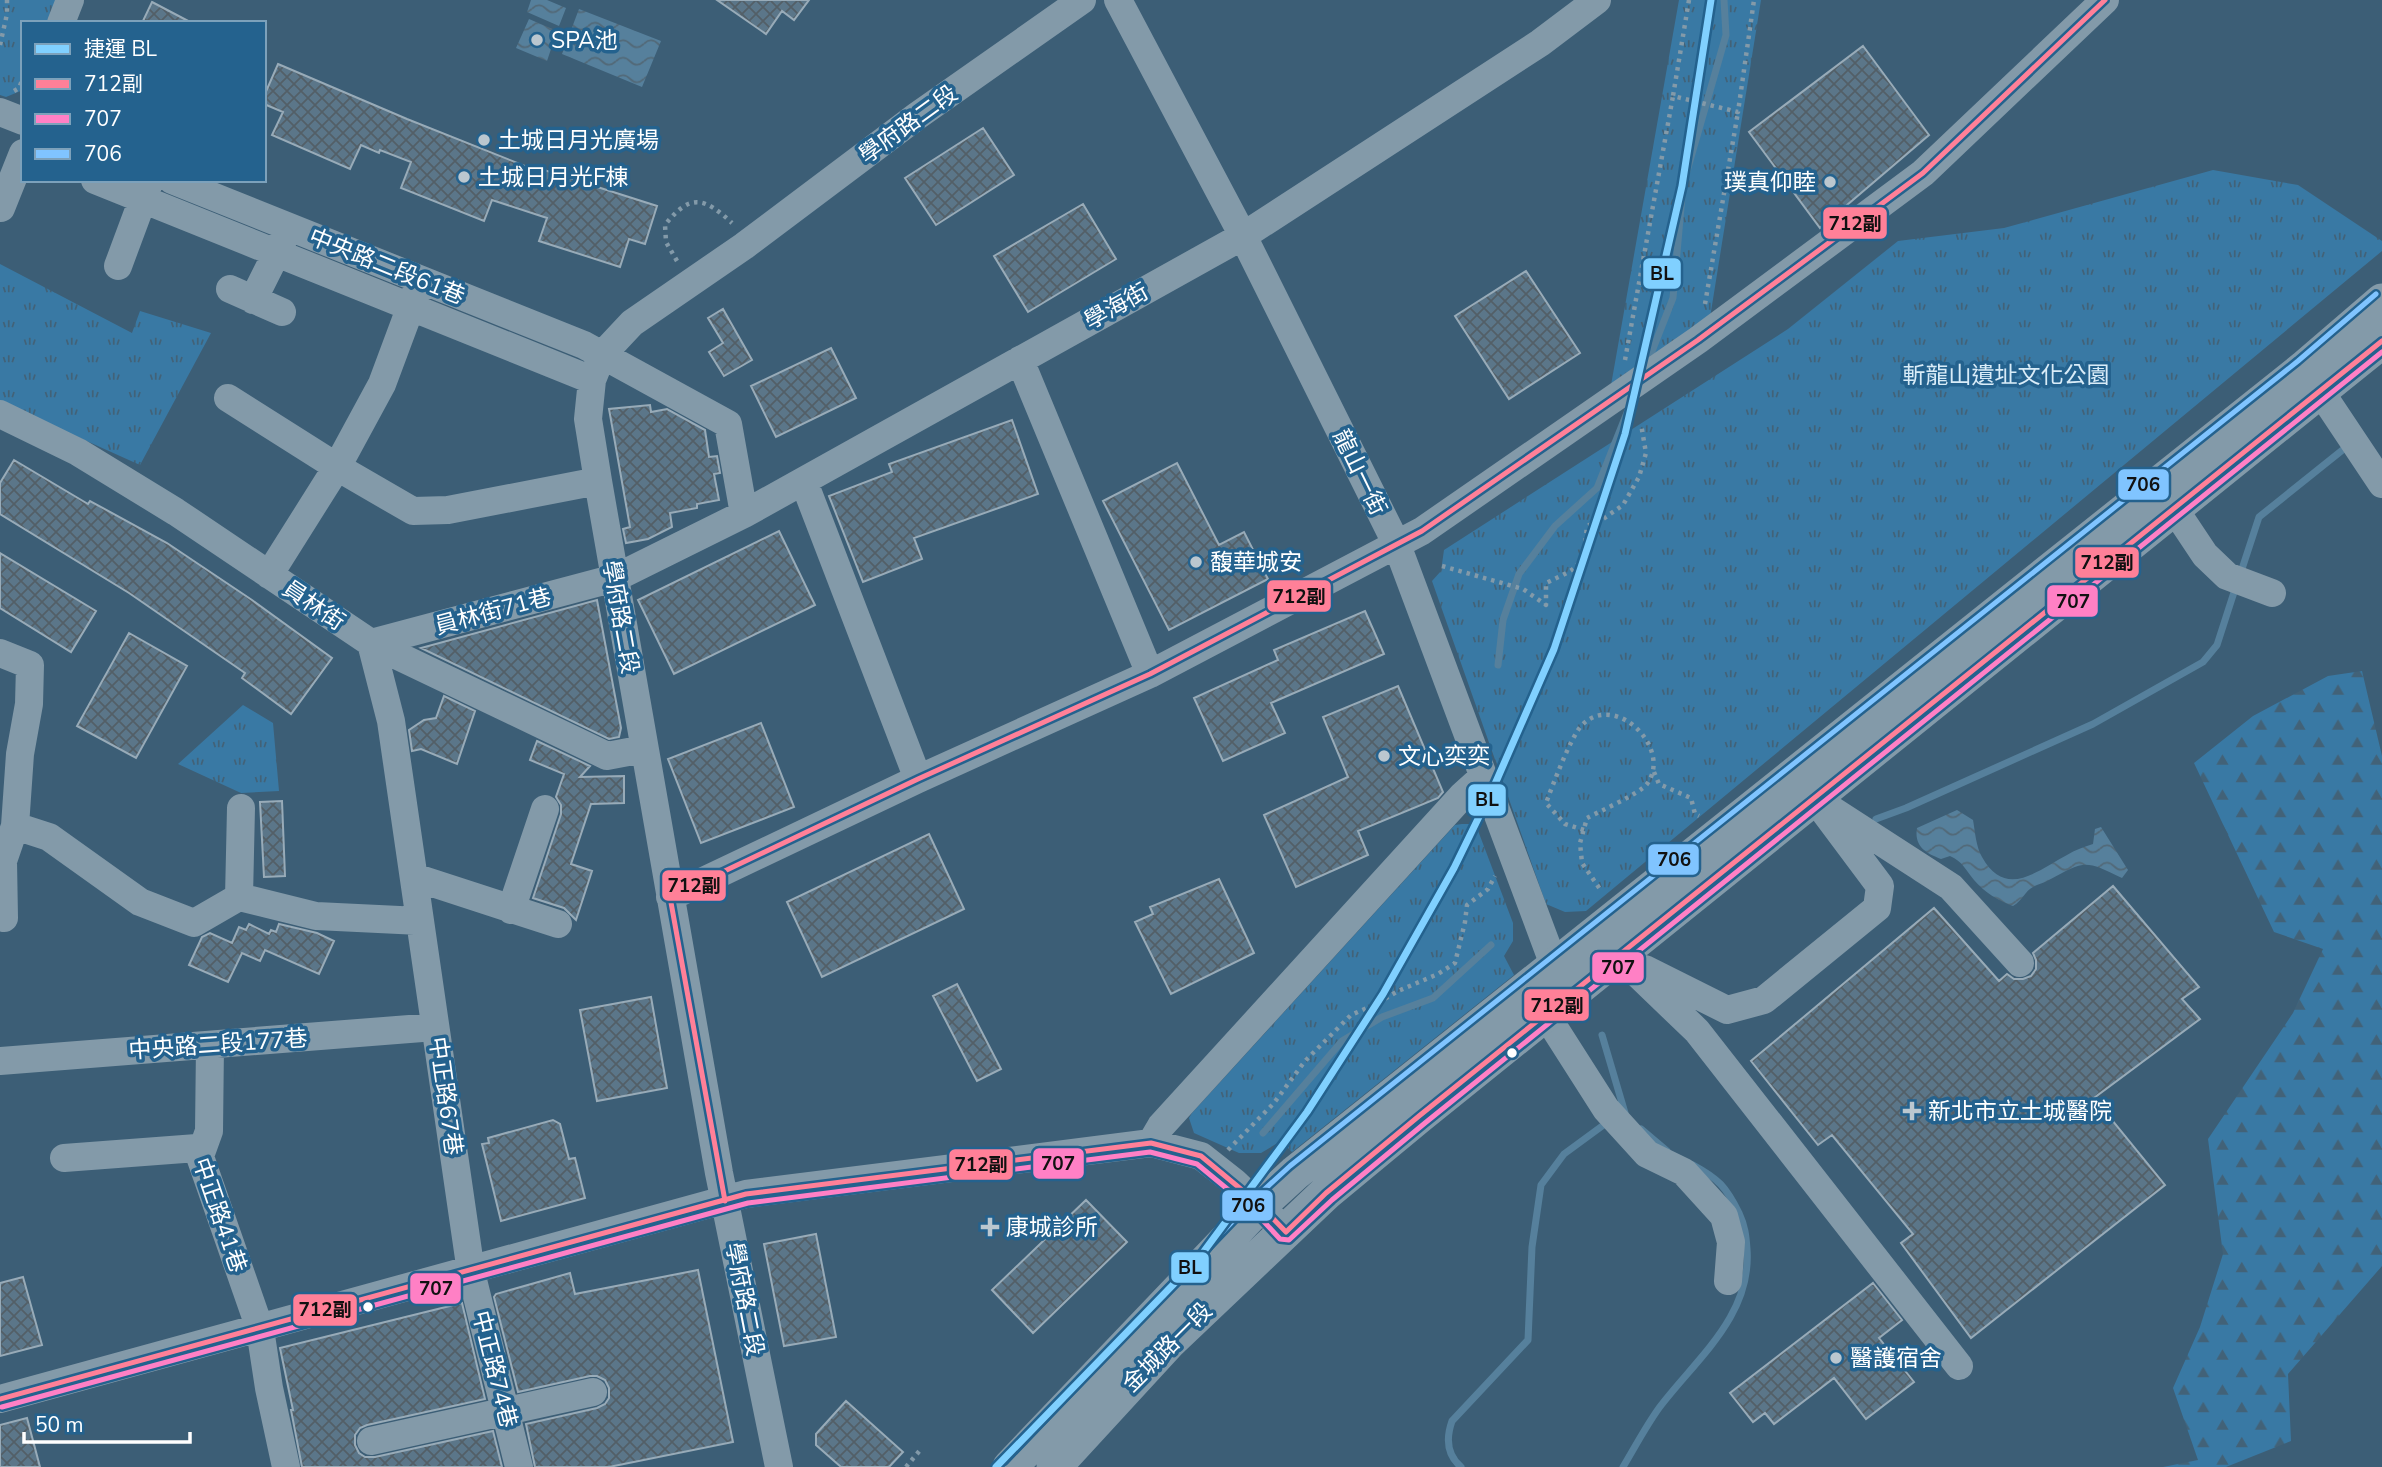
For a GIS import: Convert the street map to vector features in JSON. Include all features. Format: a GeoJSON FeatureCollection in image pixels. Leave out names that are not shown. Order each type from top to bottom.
{"type":"FeatureCollection","features":[{"type":"Feature","properties":{"kind":"main road"},"geometry":{"type":"LineString","coordinates":[[1609,943],[1815,799],[2175,510],[2313,380],[2382,300]]}},
{"type":"Feature","properties":{"kind":"main road"},"geometry":{"type":"LineString","coordinates":[[1609,943],[1774,792],[2313,380],[2382,341]]}},
{"type":"Feature","properties":{"kind":"main road","name":"金城路一段"},"geometry":{"type":"LineString","coordinates":[[1010,1467],[1260,1205],[1295,1173],[1554,965],[1609,943]]}},
{"type":"Feature","properties":{"kind":"main road","name":"金城路一段"},"geometry":{"type":"LineString","coordinates":[[1054,1467],[1170,1341],[1325,1193],[1546,1015],[1609,943]]}},
{"type":"Feature","properties":{"kind":"street"},"geometry":{"type":"LineString","coordinates":[[62,21],[70,0]]}},
{"type":"Feature","properties":{"kind":"street","name":"龍山一街"},"geometry":{"type":"LineString","coordinates":[[1118,0],[1243,236],[1397,545],[1554,965]]}},
{"type":"Feature","properties":{"kind":"street","name":"學海街"},"geometry":{"type":"LineString","coordinates":[[615,578],[804,482],[1243,236],[1540,43],[1597,0]]}},
{"type":"Feature","properties":{"kind":"street"},"geometry":{"type":"LineString","coordinates":[[670,897],[918,779],[1150,674],[1422,530],[1698,340],[1923,173],[2105,0]]}},
{"type":"Feature","properties":{"kind":"street","name":"學府路二段"},"geometry":{"type":"LineString","coordinates":[[779,1467],[725,1201],[597,481],[589,418],[597,368],[632,323],[744,246],[1064,4]]}},
{"type":"Feature","properties":{"kind":"street"},"geometry":{"type":"LineString","coordinates":[[0,142],[21,151]]}},
{"type":"Feature","properties":{"kind":"street"},"geometry":{"type":"LineString","coordinates":[[1,208],[21,157]]}},
{"type":"Feature","properties":{"kind":"street"},"geometry":{"type":"LineString","coordinates":[[105,182],[147,190],[276,252],[411,307],[597,368],[728,424],[744,514]]}},
{"type":"Feature","properties":{"kind":"street","name":"中央路二段61巷"},"geometry":{"type":"LineString","coordinates":[[177,182],[584,345],[597,368]]}},
{"type":"Feature","properties":{"kind":"street"},"geometry":{"type":"LineString","coordinates":[[118,267],[147,190]]}},
{"type":"Feature","properties":{"kind":"street"},"geometry":{"type":"LineString","coordinates":[[282,312],[242,294],[276,252],[289,227]]}},
{"type":"Feature","properties":{"kind":"street"},"geometry":{"type":"LineString","coordinates":[[270,575],[337,467],[382,384],[421,280]]}},
{"type":"Feature","properties":{"kind":"street"},"geometry":{"type":"LineString","coordinates":[[1020,360],[1150,674]]}},
{"type":"Feature","properties":{"kind":"street"},"geometry":{"type":"LineString","coordinates":[[2313,380],[2382,484]]}},
{"type":"Feature","properties":{"kind":"street"},"geometry":{"type":"LineString","coordinates":[[228,398],[413,511],[448,510],[597,481]]}},
{"type":"Feature","properties":{"kind":"street","name":"員林街"},"geometry":{"type":"LineString","coordinates":[[3,421],[78,452],[176,512],[371,643],[607,756],[644,749]]}},
{"type":"Feature","properties":{"kind":"street"},"geometry":{"type":"LineString","coordinates":[[804,482],[918,779]]}},
{"type":"Feature","properties":{"kind":"street"},"geometry":{"type":"LineString","coordinates":[[2175,510],[2204,555],[2227,576],[2272,593]]}},
{"type":"Feature","properties":{"kind":"street","name":"員林街71巷"},"geometry":{"type":"LineString","coordinates":[[371,643],[615,578]]}},
{"type":"Feature","properties":{"kind":"street","name":"中正路67巷"},"geometry":{"type":"LineString","coordinates":[[371,643],[391,722],[471,1272]]}},
{"type":"Feature","properties":{"kind":"street"},"geometry":{"type":"LineString","coordinates":[[0,653],[30,664],[29,704],[20,754],[15,827],[1,861],[4,918]]}},
{"type":"Feature","properties":{"kind":"street"},"geometry":{"type":"LineString","coordinates":[[1151,1143],[1160,1126],[1453,806],[1483,777]]}},
{"type":"Feature","properties":{"kind":"street"},"geometry":{"type":"LineString","coordinates":[[1609,943],[1727,1010],[1764,1000],[1877,908],[1880,886],[1815,799]]}},
{"type":"Feature","properties":{"kind":"street"},"geometry":{"type":"LineString","coordinates":[[1815,799],[1951,887],[2020,964]]}},
{"type":"Feature","properties":{"kind":"street"},"geometry":{"type":"LineString","coordinates":[[239,897],[241,808]]}},
{"type":"Feature","properties":{"kind":"street"},"geometry":{"type":"LineString","coordinates":[[511,910],[545,809]]}},
{"type":"Feature","properties":{"kind":"street"},"geometry":{"type":"LineString","coordinates":[[15,827],[49,837],[140,902],[194,923],[239,897],[316,916],[420,921]]}},
{"type":"Feature","properties":{"kind":"street"},"geometry":{"type":"LineString","coordinates":[[414,877],[558,924]]}},
{"type":"Feature","properties":{"kind":"street"},"geometry":{"type":"LineString","coordinates":[[1609,943],[1697,1031],[1959,1366]]}},
{"type":"Feature","properties":{"kind":"street"},"geometry":{"type":"LineString","coordinates":[[1546,1015],[1606,1109],[1647,1154],[1684,1172],[1724,1216],[1731,1242],[1728,1281]]}},
{"type":"Feature","properties":{"kind":"street","name":"中央路二段177巷"},"geometry":{"type":"LineString","coordinates":[[0,1061],[436,1027]]}},
{"type":"Feature","properties":{"kind":"street"},"geometry":{"type":"LineString","coordinates":[[200,1156],[209,1131],[210,1045]]}},
{"type":"Feature","properties":{"kind":"street"},"geometry":{"type":"LineString","coordinates":[[0,1399],[471,1272],[746,1194],[1151,1143],[1201,1156],[1260,1205],[1286,1232]]}},
{"type":"Feature","properties":{"kind":"street","name":"中正路41巷"},"geometry":{"type":"LineString","coordinates":[[64,1158],[197,1148],[260,1329],[286,1467]]}},
{"type":"Feature","properties":{"kind":"street","name":"中正路74巷"},"geometry":{"type":"LineString","coordinates":[[471,1272],[519,1467]]}},
{"type":"Feature","properties":{"kind":"street"},"geometry":{"type":"LineString","coordinates":[[371,1441],[593,1392]]}},
{"type":"Feature","properties":{"kind":"path"},"geometry":{"type":"LineString","coordinates":[[0,45],[7,14],[7,0]]}},
{"type":"Feature","properties":{"kind":"path"},"geometry":{"type":"LineString","coordinates":[[1618,395],[1689,0]]}},
{"type":"Feature","properties":{"kind":"path"},"geometry":{"type":"LineString","coordinates":[[1698,340],[1738,112],[1754,0]]}},
{"type":"Feature","properties":{"kind":"path"},"geometry":{"type":"LineString","coordinates":[[1673,96],[1738,112]]}},
{"type":"Feature","properties":{"kind":"path"},"geometry":{"type":"LineString","coordinates":[[677,261],[666,242],[666,225],[679,208],[696,202],[713,205],[732,223]]}},
{"type":"Feature","properties":{"kind":"path"},"geometry":{"type":"LineString","coordinates":[[1442,566],[1523,589],[1546,606],[1546,583],[1577,569],[1585,554],[1587,526],[1603,520],[1623,505],[1639,477],[1646,453],[1641,424]]}},
{"type":"Feature","properties":{"kind":"path"},"geometry":{"type":"LineString","coordinates":[[1584,830],[1565,824],[1546,803],[1581,726],[1600,715],[1620,717],[1634,724],[1649,742],[1659,784],[1691,798],[1695,814],[1702,819]]}},
{"type":"Feature","properties":{"kind":"path"},"geometry":{"type":"LineString","coordinates":[[1602,893],[1582,863],[1580,843],[1587,818],[1646,786],[1654,771]]}},
{"type":"Feature","properties":{"kind":"path"},"geometry":{"type":"LineString","coordinates":[[1226,1152],[1274,1103],[1305,1061],[1351,1015],[1438,974],[1455,963],[1464,932],[1467,905],[1488,889],[1495,875]]}},
{"type":"Feature","properties":{"kind":"path"},"geometry":{"type":"LineString","coordinates":[[906,1467],[921,1449]]}},
{"type":"Feature","properties":{"kind":"green space"},"geometry":{"type":"Polygon","coordinates":[[[0,0],[61,0],[53,21],[21,21],[21,91],[6,97],[0,95],[0,0]]]}},
{"type":"Feature","properties":{"kind":"green space"},"geometry":{"type":"Polygon","coordinates":[[[1679,0],[1761,0],[1709,324],[1610,391],[1679,0]]]}},
{"type":"Feature","properties":{"kind":"green space","name":"斬龍山遺址文化公園"},"geometry":{"type":"Polygon","coordinates":[[[2213,170],[2298,185],[2382,241],[2382,251],[1586,911],[1565,912],[1546,904],[1432,581],[1441,571],[1444,550],[1788,329],[1898,241],[2004,228],[2213,170]]]}},
{"type":"Feature","properties":{"kind":"green space"},"geometry":{"type":"Polygon","coordinates":[[[0,264],[132,333],[140,311],[211,333],[140,465],[0,402],[0,264]]]}},
{"type":"Feature","properties":{"kind":"green space"},"geometry":{"type":"Polygon","coordinates":[[[2362,671],[2382,756],[2382,1266],[2288,1374],[2291,1441],[2226,1467],[2163,1467],[2198,1460],[2173,1388],[2200,1327],[2223,1254],[2208,1139],[2293,1013],[2323,949],[2274,932],[2194,763],[2253,716],[2328,676],[2362,671]]]}},
{"type":"Feature","properties":{"kind":"green space"},"geometry":{"type":"Polygon","coordinates":[[[243,705],[273,723],[279,791],[241,793],[178,764],[243,705]]]}},
{"type":"Feature","properties":{"kind":"green space"},"geometry":{"type":"Polygon","coordinates":[[[1471,824],[1477,828],[1513,923],[1513,941],[1504,956],[1514,975],[1292,1152],[1281,1141],[1261,1153],[1239,1153],[1194,1133],[1189,1118],[1192,1113],[1455,825],[1471,824]]]}},
{"type":"Feature","properties":{"kind":"water"},"geometry":{"type":"Polygon","coordinates":[[[531,0],[547,0],[566,8],[559,26],[527,12],[531,0]]]}},
{"type":"Feature","properties":{"kind":"water"},"geometry":{"type":"Polygon","coordinates":[[[579,9],[661,41],[642,87],[562,54],[579,9]]]}},
{"type":"Feature","properties":{"kind":"water","name":"SPA池"},"geometry":{"type":"Polygon","coordinates":[[[529,19],[557,31],[547,61],[516,48],[529,19]]]}},
{"type":"Feature","properties":{"kind":"water"},"geometry":{"type":"Polygon","coordinates":[[[1957,810],[1973,820],[1980,853],[1991,870],[2001,877],[2023,878],[2034,874],[2093,844],[2095,829],[2101,827],[2128,870],[2122,878],[2091,865],[2077,866],[2033,887],[2013,906],[1982,888],[1954,858],[1950,856],[1941,859],[1919,844],[1917,828],[1957,810]]]}},
{"type":"Feature","properties":{"kind":"building"},"geometry":{"type":"Polygon","coordinates":[[[717,0],[809,0],[794,20],[782,11],[766,34],[717,0]]]}},
{"type":"Feature","properties":{"kind":"building"},"geometry":{"type":"Polygon","coordinates":[[[152,2],[188,21],[143,21],[152,2]]]}},
{"type":"Feature","properties":{"kind":"building","name":"璞真仰睦"},"geometry":{"type":"Polygon","coordinates":[[[1863,46],[1929,135],[1820,228],[1749,132],[1863,46]]]}},
{"type":"Feature","properties":{"kind":"building"},"geometry":{"type":"Polygon","coordinates":[[[278,64],[540,172],[541,169],[657,206],[645,244],[629,239],[620,267],[539,241],[547,218],[492,200],[484,221],[401,188],[411,162],[380,150],[379,153],[361,145],[350,169],[272,135],[283,112],[266,105],[266,91],[278,64]]]}},
{"type":"Feature","properties":{"kind":"building"},"geometry":{"type":"Polygon","coordinates":[[[983,128],[1014,175],[936,225],[905,178],[983,128]]]}},
{"type":"Feature","properties":{"kind":"building"},"geometry":{"type":"Polygon","coordinates":[[[1083,204],[1116,259],[1028,312],[994,256],[1083,204]]]}},
{"type":"Feature","properties":{"kind":"building"},"geometry":{"type":"Polygon","coordinates":[[[1526,271],[1580,353],[1509,399],[1455,316],[1526,271]]]}},
{"type":"Feature","properties":{"kind":"building"},"geometry":{"type":"Polygon","coordinates":[[[723,309],[752,360],[724,376],[709,352],[723,343],[708,318],[723,309]]]}},
{"type":"Feature","properties":{"kind":"building"},"geometry":{"type":"Polygon","coordinates":[[[831,348],[856,398],[776,437],[751,386],[831,348]]]}},
{"type":"Feature","properties":{"kind":"building"},"geometry":{"type":"Polygon","coordinates":[[[650,405],[651,412],[667,409],[705,430],[709,457],[717,456],[720,473],[714,474],[719,500],[670,513],[672,527],[648,539],[626,543],[623,529],[630,527],[609,409],[650,405]]]}},
{"type":"Feature","properties":{"kind":"building"},"geometry":{"type":"Polygon","coordinates":[[[1012,420],[1038,494],[914,538],[922,559],[863,582],[829,496],[892,472],[889,464],[1012,420]]]}},
{"type":"Feature","properties":{"kind":"building"},"geometry":{"type":"Polygon","coordinates":[[[14,460],[88,504],[90,501],[167,543],[332,658],[291,714],[242,678],[245,673],[129,593],[0,514],[0,483],[14,460]]]}},
{"type":"Feature","properties":{"kind":"building","name":"馥華城安"},"geometry":{"type":"Polygon","coordinates":[[[1177,463],[1219,545],[1244,532],[1268,579],[1169,630],[1103,501],[1177,463]]]}},
{"type":"Feature","properties":{"kind":"building"},"geometry":{"type":"Polygon","coordinates":[[[779,531],[815,605],[674,674],[638,600],[779,531]]]}},
{"type":"Feature","properties":{"kind":"building"},"geometry":{"type":"Polygon","coordinates":[[[0,553],[96,611],[71,652],[0,608],[0,553]]]}},
{"type":"Feature","properties":{"kind":"building"},"geometry":{"type":"Polygon","coordinates":[[[597,600],[621,728],[619,737],[609,739],[421,648],[597,600]]]}},
{"type":"Feature","properties":{"kind":"building"},"geometry":{"type":"Polygon","coordinates":[[[1365,611],[1384,654],[1271,703],[1285,733],[1223,761],[1194,698],[1278,660],[1274,650],[1365,611]]]}},
{"type":"Feature","properties":{"kind":"building"},"geometry":{"type":"Polygon","coordinates":[[[129,633],[187,666],[136,758],[77,726],[129,633]]]}},
{"type":"Feature","properties":{"kind":"building"},"geometry":{"type":"Polygon","coordinates":[[[1398,686],[1443,792],[1438,798],[1358,831],[1368,855],[1296,887],[1264,815],[1348,777],[1323,717],[1398,686]]]}},
{"type":"Feature","properties":{"kind":"building"},"geometry":{"type":"Polygon","coordinates":[[[444,696],[475,711],[457,764],[421,749],[412,751],[409,730],[424,720],[436,718],[444,696]]]}},
{"type":"Feature","properties":{"kind":"building"},"geometry":{"type":"Polygon","coordinates":[[[761,723],[794,807],[701,843],[668,759],[761,723]]]}},
{"type":"Feature","properties":{"kind":"building"},"geometry":{"type":"Polygon","coordinates":[[[537,741],[590,766],[580,777],[624,776],[624,803],[591,804],[571,864],[592,871],[576,920],[564,908],[533,898],[561,814],[561,805],[556,797],[564,774],[530,760],[537,741]]]}},
{"type":"Feature","properties":{"kind":"building"},"geometry":{"type":"Polygon","coordinates":[[[282,801],[285,876],[264,877],[260,802],[282,801]]]}},
{"type":"Feature","properties":{"kind":"building"},"geometry":{"type":"Polygon","coordinates":[[[929,834],[964,909],[822,977],[787,902],[929,834]]]}},
{"type":"Feature","properties":{"kind":"building"},"geometry":{"type":"Polygon","coordinates":[[[1219,879],[1254,953],[1171,994],[1135,922],[1153,914],[1150,907],[1219,879]]]}},
{"type":"Feature","properties":{"kind":"building","name":"新北市立土城醫院"},"geometry":{"type":"Polygon","coordinates":[[[2113,886],[2199,987],[2182,999],[2200,1019],[2094,1098],[2165,1185],[1971,1338],[1901,1243],[1913,1234],[1832,1135],[1818,1145],[1751,1061],[1934,908],[1999,981],[2007,974],[2014,979],[2023,979],[2031,976],[2036,969],[2033,953],[2113,886]]]}},
{"type":"Feature","properties":{"kind":"building"},"geometry":{"type":"Polygon","coordinates":[[[249,924],[269,934],[271,930],[276,932],[279,924],[317,933],[334,941],[319,974],[265,950],[260,961],[242,953],[228,982],[189,965],[202,937],[210,933],[232,943],[239,927],[246,930],[249,924]]]}},
{"type":"Feature","properties":{"kind":"building"},"geometry":{"type":"Polygon","coordinates":[[[957,984],[1001,1069],[977,1081],[933,996],[957,984]]]}},
{"type":"Feature","properties":{"kind":"building"},"geometry":{"type":"Polygon","coordinates":[[[651,997],[667,1088],[597,1101],[580,1010],[651,997]]]}},
{"type":"Feature","properties":{"kind":"building"},"geometry":{"type":"Polygon","coordinates":[[[553,1120],[560,1124],[569,1159],[575,1158],[585,1198],[501,1221],[482,1144],[489,1143],[488,1138],[553,1120]]]}},
{"type":"Feature","properties":{"kind":"building"},"geometry":{"type":"Polygon","coordinates":[[[1086,1200],[1127,1242],[1033,1333],[992,1290],[1086,1200]]]}},
{"type":"Feature","properties":{"kind":"building"},"geometry":{"type":"Polygon","coordinates":[[[816,1234],[836,1337],[784,1346],[764,1244],[816,1234]]]}},
{"type":"Feature","properties":{"kind":"building"},"geometry":{"type":"Polygon","coordinates":[[[698,1270],[733,1442],[609,1467],[535,1467],[526,1424],[597,1408],[609,1398],[609,1388],[605,1380],[590,1376],[518,1392],[494,1297],[496,1294],[570,1273],[575,1294],[698,1270]]]}},
{"type":"Feature","properties":{"kind":"building"},"geometry":{"type":"Polygon","coordinates":[[[23,1277],[42,1345],[0,1356],[0,1283],[23,1277]]]}},
{"type":"Feature","properties":{"kind":"building","name":"醫護宿舍"},"geometry":{"type":"Polygon","coordinates":[[[1873,1283],[1902,1320],[1879,1338],[1914,1382],[1866,1419],[1834,1378],[1774,1424],[1765,1413],[1753,1422],[1730,1393],[1873,1283]]]}},
{"type":"Feature","properties":{"kind":"building"},"geometry":{"type":"Polygon","coordinates":[[[462,1303],[485,1399],[367,1425],[360,1428],[355,1435],[355,1445],[365,1457],[375,1457],[493,1431],[502,1467],[302,1467],[280,1348],[462,1303]]]}},
{"type":"Feature","properties":{"kind":"building"},"geometry":{"type":"Polygon","coordinates":[[[846,1401],[903,1452],[889,1467],[841,1467],[816,1445],[816,1434],[846,1401]]]}},
{"type":"Feature","properties":{"kind":"building"},"geometry":{"type":"Polygon","coordinates":[[[27,1418],[40,1467],[0,1467],[0,1425],[27,1418]]]}},
{"type":"Feature","properties":{"kind":"waterway"},"geometry":{"type":"LineString","coordinates":[[1647,364],[1673,298],[1683,185],[1726,35],[1724,0]]}},
{"type":"Feature","properties":{"kind":"waterway"},"geometry":{"type":"LineString","coordinates":[[1498,665],[1503,620],[1519,574],[1555,526],[1597,488],[1634,395]]}},
{"type":"Feature","properties":{"kind":"waterway"},"geometry":{"type":"LineString","coordinates":[[2240,575],[2259,517],[2350,444]]}},
{"type":"Feature","properties":{"kind":"waterway"},"geometry":{"type":"LineString","coordinates":[[1876,819],[2093,724],[2203,662],[2217,645],[2236,586]]}},
{"type":"Feature","properties":{"kind":"waterway"},"geometry":{"type":"LineString","coordinates":[[1263,1133],[1342,1041],[1382,1017],[1433,998],[1491,945]]}},
{"type":"Feature","properties":{"kind":"waterway"},"geometry":{"type":"LineString","coordinates":[[1602,1035],[1625,1113]]}},
{"type":"Feature","properties":{"kind":"waterway"},"geometry":{"type":"LineString","coordinates":[[1461,1467],[1449,1446],[1452,1421],[1528,1340],[1532,1247],[1541,1185],[1564,1154],[1609,1121]]}},
{"type":"Feature","properties":{"kind":"waterway"},"geometry":{"type":"LineString","coordinates":[[1641,1129],[1667,1151]]}},
{"type":"Feature","properties":{"kind":"waterway"},"geometry":{"type":"LineString","coordinates":[[1623,1467],[1659,1408],[1719,1335],[1741,1295],[1746,1273],[1744,1226],[1730,1196],[1721,1184],[1693,1165]]}},
{"type":"Feature","properties":{"kind":"metro line","name":"BL"},"geometry":{"type":"LineString","coordinates":[[996,1467],[1199,1258],[1307,1112],[1383,994],[1454,868],[1495,784],[1554,649],[1625,434],[1682,186],[1711,0]]}},
{"type":"Feature","properties":{"kind":"transit line","name":"712副"},"geometry":{"type":"LineString","coordinates":[[725,1201],[670,897],[918,779],[1150,674],[1422,531],[1698,340],[1923,173],[2105,0]]}},
{"type":"Feature","properties":{"kind":"transit line","name":"706"},"geometry":{"type":"LineString","coordinates":[[1004,1461],[1254,1199],[1290,1166],[2298,361],[2376,294]]}},
{"type":"Feature","properties":{"kind":"transit line","name":"712副"},"geometry":{"type":"LineString","coordinates":[[1286,1232],[1326,1193],[1419,1116],[2382,341]]}},
{"type":"Feature","properties":{"kind":"transit line","name":"707"},"geometry":{"type":"LineString","coordinates":[[2,1407],[748,1203],[1150,1152],[1197,1164],[1254,1211],[1280,1239],[1289,1240],[1332,1200],[1425,1123],[2382,352]]}},
{"type":"Feature","properties":{"kind":"transit line","name":"712副"},"geometry":{"type":"LineString","coordinates":[[0,1399],[746,1194],[1151,1143],[1201,1156],[1260,1205],[1286,1232]]}},
{"type":"Feature","properties":{"kind":"place","name":"SPA池"},"geometry":{"type":"Point","coordinates":[537,40]}},
{"type":"Feature","properties":{"kind":"place","name":"土城日月光廣場"},"geometry":{"type":"Point","coordinates":[484,140]}},
{"type":"Feature","properties":{"kind":"place","name":"土城日月光F棟"},"geometry":{"type":"Point","coordinates":[464,177]}},
{"type":"Feature","properties":{"kind":"place","name":"璞真仰睦"},"geometry":{"type":"Point","coordinates":[1830,182]}},
{"type":"Feature","properties":{"kind":"place","name":"馥華城安"},"geometry":{"type":"Point","coordinates":[1196,562]}},
{"type":"Feature","properties":{"kind":"place","name":"文心奕奕"},"geometry":{"type":"Point","coordinates":[1384,756]}},
{"type":"Feature","properties":{"kind":"place","name":"新北市立土城醫院"},"geometry":{"type":"Point","coordinates":[1912,1111]}},
{"type":"Feature","properties":{"kind":"place","name":"康城診所"},"geometry":{"type":"Point","coordinates":[990,1227]}},
{"type":"Feature","properties":{"kind":"place","name":"醫護宿舍"},"geometry":{"type":"Point","coordinates":[1836,1358]}}]}
